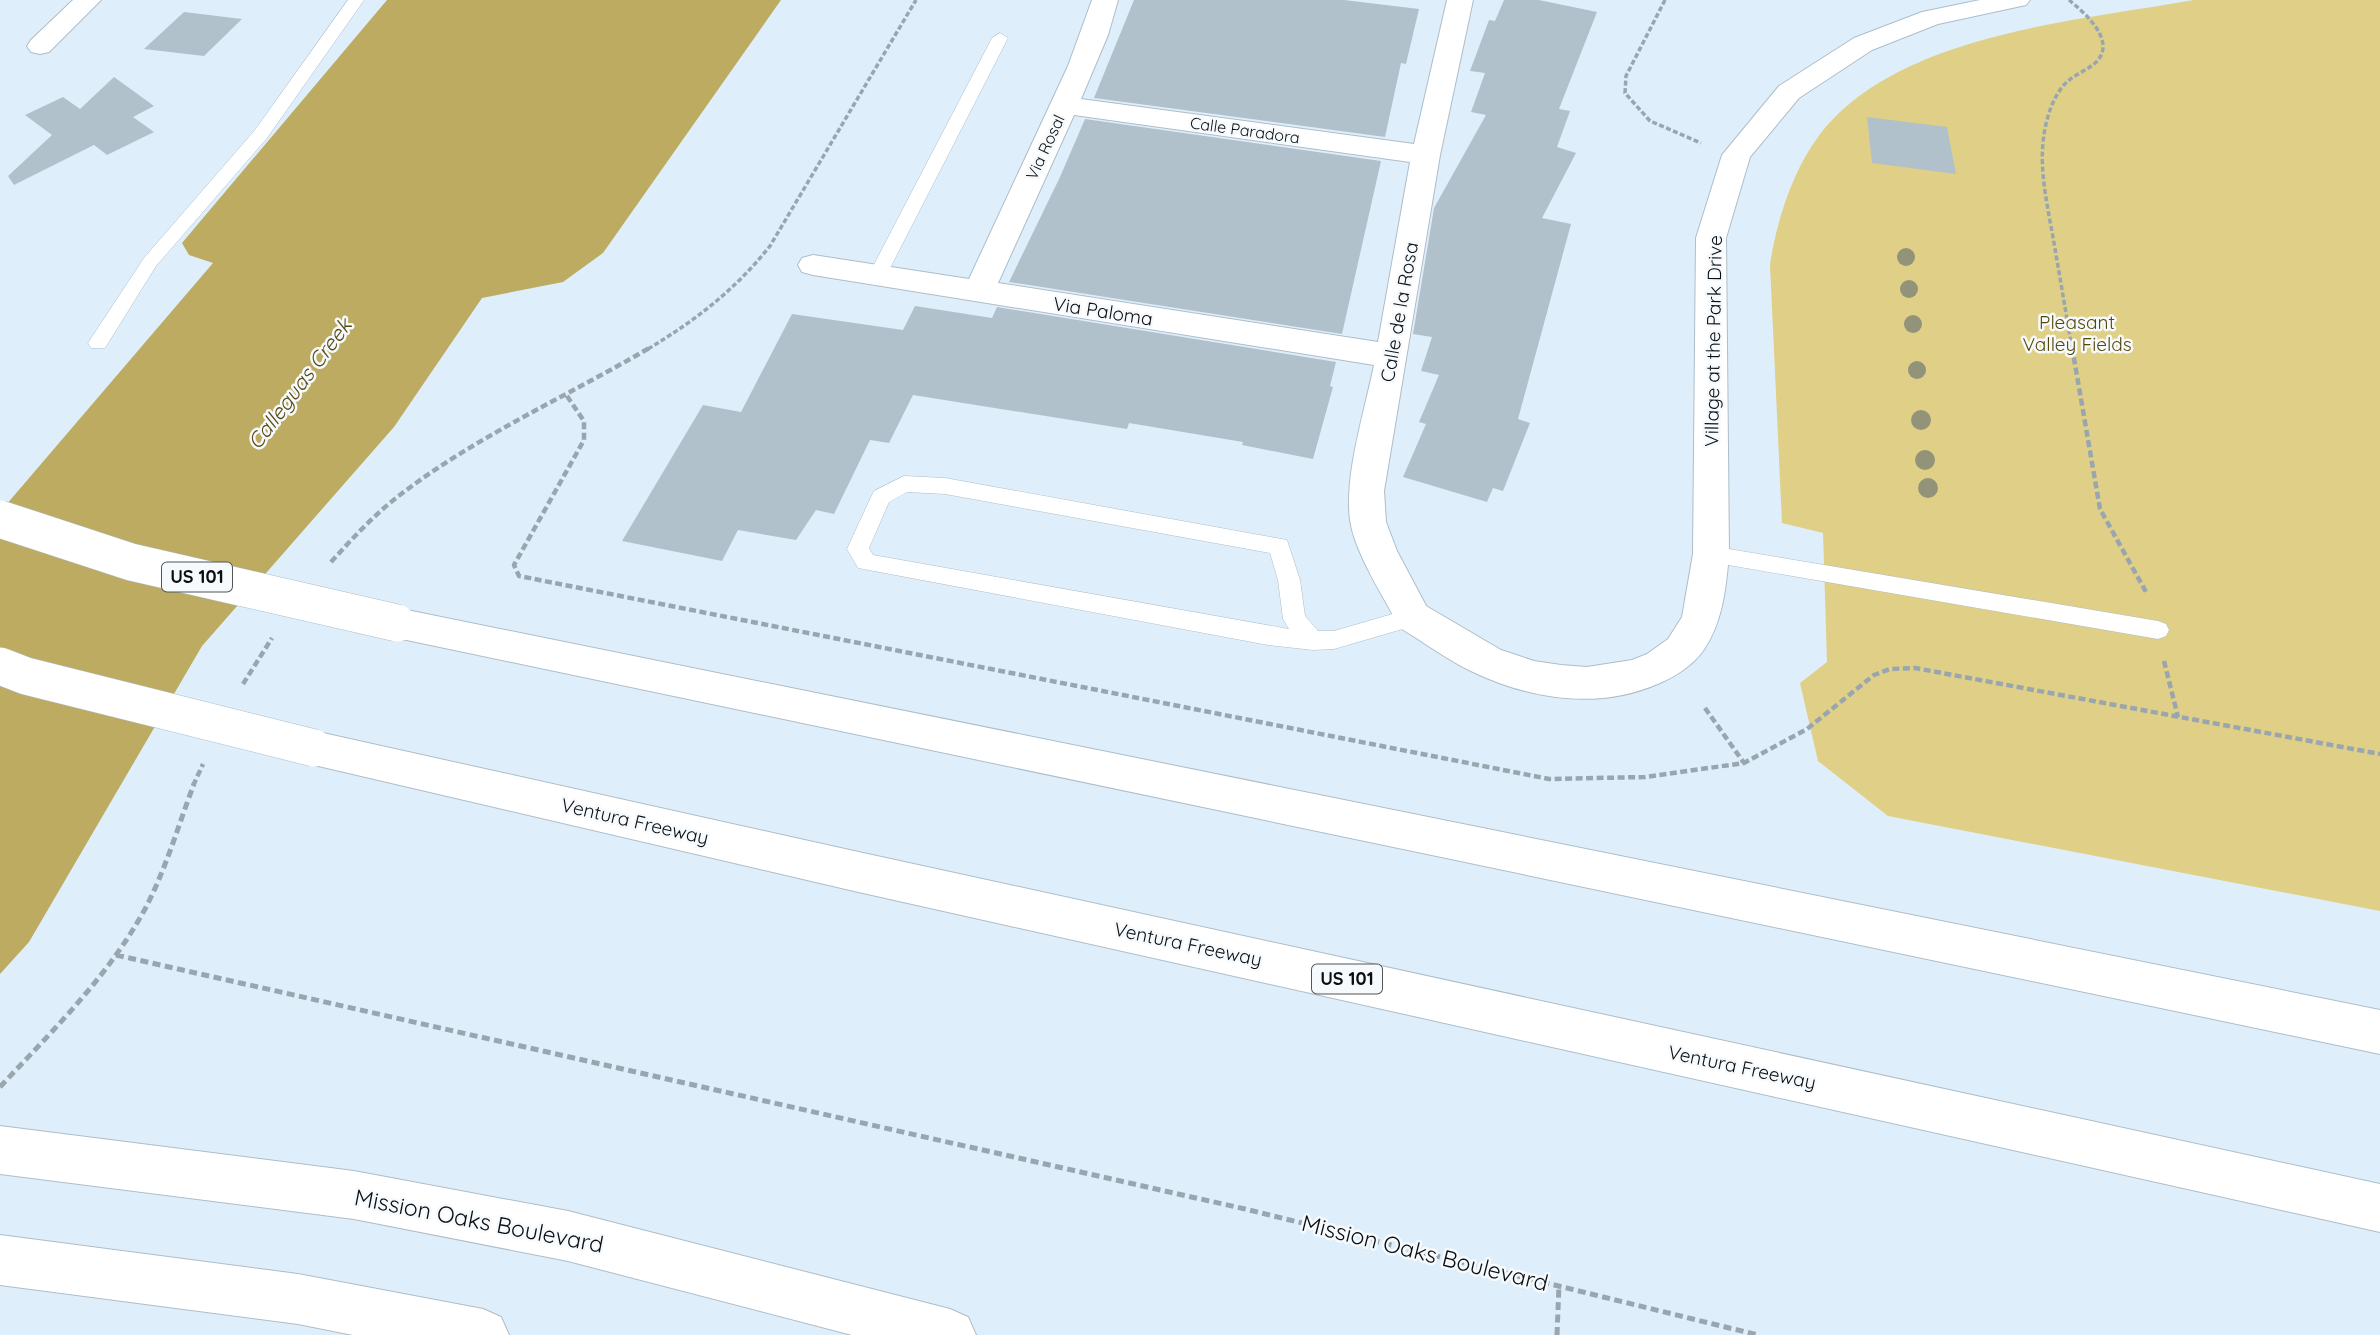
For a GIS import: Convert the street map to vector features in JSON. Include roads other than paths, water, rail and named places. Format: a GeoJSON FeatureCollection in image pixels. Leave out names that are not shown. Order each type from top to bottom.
{"type":"FeatureCollection","features":[{"type":"Feature","properties":{"kind":"main road"},"geometry":{"type":"LineString","coordinates":[[40,46],[88,0]]}},
{"type":"Feature","properties":{"kind":"main road","name":"Via Rosal"},"geometry":{"type":"LineString","coordinates":[[979,291],[1095,35],[1105,0]]}},
{"type":"Feature","properties":{"kind":"main road","name":"Calle de la Rosa"},"geometry":{"type":"LineString","coordinates":[[1413,617],[1379,552],[1368,522],[1366,491],[1426,155],[1461,0]]}},
{"type":"Feature","properties":{"kind":"main road","name":"Village at the Park Drive"},"geometry":{"type":"LineString","coordinates":[[1413,617],[1487,661],[1533,677],[1571,682],[1610,681],[1650,670],[1682,649],[1698,622],[1708,594],[1711,554],[1711,238],[1736,155],[1789,92],[1863,44],[1931,18],[2017,0]]}},
{"type":"Feature","properties":{"kind":"main road","name":"Calle Paradora"},"geometry":{"type":"LineString","coordinates":[[1064,105],[1426,155]]}},
{"type":"Feature","properties":{"kind":"main road","name":"Via Paloma"},"geometry":{"type":"LineString","coordinates":[[813,265],[1392,356]]}},
{"type":"Feature","properties":{"kind":"main road","name":"US 101"},"geometry":{"type":"LineString","coordinates":[[0,519],[131,562],[397,623],[2380,1032]]}},
{"type":"Feature","properties":{"kind":"main road","name":"Ventura Freeway"},"geometry":{"type":"LineString","coordinates":[[0,666],[26,676],[314,748],[854,871],[2380,1208]]}},
{"type":"Feature","properties":{"kind":"main road","name":"Mission Oaks Boulevard"},"geometry":{"type":"LineString","coordinates":[[0,1150],[354,1195],[568,1236],[950,1335]]}},
{"type":"Feature","properties":{"kind":"main road"},"geometry":{"type":"LineString","coordinates":[[0,1260],[298,1299],[484,1335]]}},
{"type":"Feature","properties":{"kind":"lane"},"geometry":{"type":"LineString","coordinates":[[98,343],[150,261],[261,134],[356,0]]}},
{"type":"Feature","properties":{"kind":"lane"},"geometry":{"type":"LineString","coordinates":[[877,276],[1000,38]]}},
{"type":"Feature","properties":{"kind":"lane"},"geometry":{"type":"LineString","coordinates":[[1313,641],[1294,619],[1289,580],[1279,546],[945,486],[904,484],[881,497],[858,549],[866,562],[1268,636],[1313,641],[1334,640],[1413,617]]}},
{"type":"Feature","properties":{"kind":"lane"},"geometry":{"type":"LineString","coordinates":[[1711,554],[2158,630]]}},
{"type":"Feature","properties":{"kind":"water","name":"Calleguas Creek"},"geometry":{"type":"Polygon","coordinates":[[[387,0],[781,0],[603,253],[563,282],[482,298],[394,427],[202,646],[29,942],[0,974],[0,512],[213,263],[189,255],[182,243],[387,0]]]}},
{"type":"Feature","properties":{"kind":"park label","name":"Pleasant Valley Fields"},"geometry":{"type":"Point","coordinates":[2077,333]}}]}
